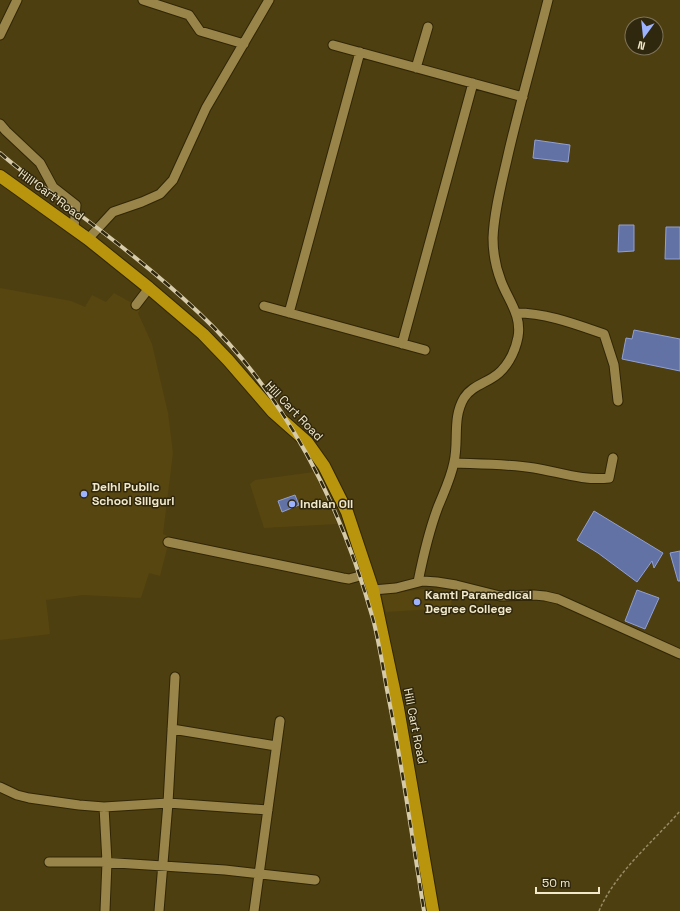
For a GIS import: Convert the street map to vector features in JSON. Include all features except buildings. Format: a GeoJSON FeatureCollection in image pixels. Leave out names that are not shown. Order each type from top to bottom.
{"type":"FeatureCollection","features":[{"type":"Feature","properties":{"kind":"highway","name":"Hill Cart Road"},"geometry":{"type":"LineString","coordinates":[[0,176],[74,228],[149,288],[203,334],[228,360],[273,412],[307,442],[315,453],[347,512],[373,590],[398,708],[432,911]]}},
{"type":"Feature","properties":{"kind":"street"},"geometry":{"type":"LineString","coordinates":[[0,35],[17,0]]}},
{"type":"Feature","properties":{"kind":"street"},"geometry":{"type":"LineString","coordinates":[[143,0],[189,15],[200,31],[244,44]]}},
{"type":"Feature","properties":{"kind":"street"},"geometry":{"type":"LineString","coordinates":[[88,239],[113,212],[160,194],[173,180],[206,108],[269,0]]}},
{"type":"Feature","properties":{"kind":"street"},"geometry":{"type":"LineString","coordinates":[[418,582],[431,530],[454,463],[456,427],[464,398],[470,390],[494,377],[502,370],[509,362],[514,352],[518,338],[519,327],[516,313],[501,281],[497,268],[493,238],[502,182],[548,0]]}},
{"type":"Feature","properties":{"kind":"street"},"geometry":{"type":"LineString","coordinates":[[416,68],[428,27]]}},
{"type":"Feature","properties":{"kind":"street"},"geometry":{"type":"LineString","coordinates":[[333,45],[523,97]]}},
{"type":"Feature","properties":{"kind":"street"},"geometry":{"type":"LineString","coordinates":[[289,313],[360,52]]}},
{"type":"Feature","properties":{"kind":"street"},"geometry":{"type":"LineString","coordinates":[[402,344],[473,83]]}},
{"type":"Feature","properties":{"kind":"street"},"geometry":{"type":"LineString","coordinates":[[0,124],[40,163],[53,187],[76,206],[74,228]]}},
{"type":"Feature","properties":{"kind":"street"},"geometry":{"type":"LineString","coordinates":[[136,305],[149,288]]}},
{"type":"Feature","properties":{"kind":"street"},"geometry":{"type":"LineString","coordinates":[[264,306],[425,350]]}},
{"type":"Feature","properties":{"kind":"street"},"geometry":{"type":"LineString","coordinates":[[516,313],[530,313],[556,318],[604,334],[614,365],[618,401]]}},
{"type":"Feature","properties":{"kind":"street"},"geometry":{"type":"LineString","coordinates":[[454,463],[533,468],[597,480],[609,478],[613,458]]}},
{"type":"Feature","properties":{"kind":"street"},"geometry":{"type":"LineString","coordinates":[[168,542],[349,579],[367,574]]}},
{"type":"Feature","properties":{"kind":"street"},"geometry":{"type":"LineString","coordinates":[[373,590],[396,588],[418,582],[437,582],[500,596],[545,596],[558,599],[680,654]]}},
{"type":"Feature","properties":{"kind":"street"},"geometry":{"type":"LineString","coordinates":[[159,911],[168,803],[175,677]]}},
{"type":"Feature","properties":{"kind":"street"},"geometry":{"type":"LineString","coordinates":[[254,911],[280,721]]}},
{"type":"Feature","properties":{"kind":"street"},"geometry":{"type":"LineString","coordinates":[[172,729],[276,746]]}},
{"type":"Feature","properties":{"kind":"street"},"geometry":{"type":"LineString","coordinates":[[0,786],[17,795],[29,798],[104,807],[168,803],[268,810]]}},
{"type":"Feature","properties":{"kind":"street"},"geometry":{"type":"LineString","coordinates":[[104,807],[107,862],[105,911]]}},
{"type":"Feature","properties":{"kind":"street"},"geometry":{"type":"LineString","coordinates":[[49,862],[107,862],[225,870],[315,880]]}},
{"type":"Feature","properties":{"kind":"path"},"geometry":{"type":"LineString","coordinates":[[599,911],[612,888],[635,860],[680,811]]}},
{"type":"Feature","properties":{"kind":"shaded area","name":"Delhi Public School Siliguri"},"geometry":{"type":"Polygon","coordinates":[[[0,288],[71,301],[85,307],[92,295],[106,302],[114,293],[141,308],[138,313],[152,344],[168,413],[173,453],[163,534],[170,537],[160,576],[149,573],[141,598],[83,595],[46,600],[50,634],[0,640],[0,288]]]}},
{"type":"Feature","properties":{"kind":"shaded area","name":"Indian Oil"},"geometry":{"type":"Polygon","coordinates":[[[314,472],[337,524],[264,528],[250,484],[255,480],[314,472]]]}},
{"type":"Feature","properties":{"kind":"shaded area","name":"Kamti Paramedical Degree College"},"geometry":{"type":"Polygon","coordinates":[[[423,589],[452,590],[451,612],[434,609],[386,612],[381,595],[423,589]]]}},
{"type":"Feature","properties":{"kind":"railway"},"geometry":{"type":"LineString","coordinates":[[0,153],[108,236],[170,286],[199,313],[230,345],[258,379],[284,416],[307,454],[345,535],[360,576],[373,619],[407,800],[424,911]]}},
{"type":"Feature","properties":{"kind":"place","name":"Delhi Public School Siliguri"},"geometry":{"type":"Point","coordinates":[84,494]}},
{"type":"Feature","properties":{"kind":"place","name":"Indian Oil"},"geometry":{"type":"Point","coordinates":[292,504]}},
{"type":"Feature","properties":{"kind":"place","name":"Kamti Paramedical Degree College"},"geometry":{"type":"Point","coordinates":[417,602]}}]}
